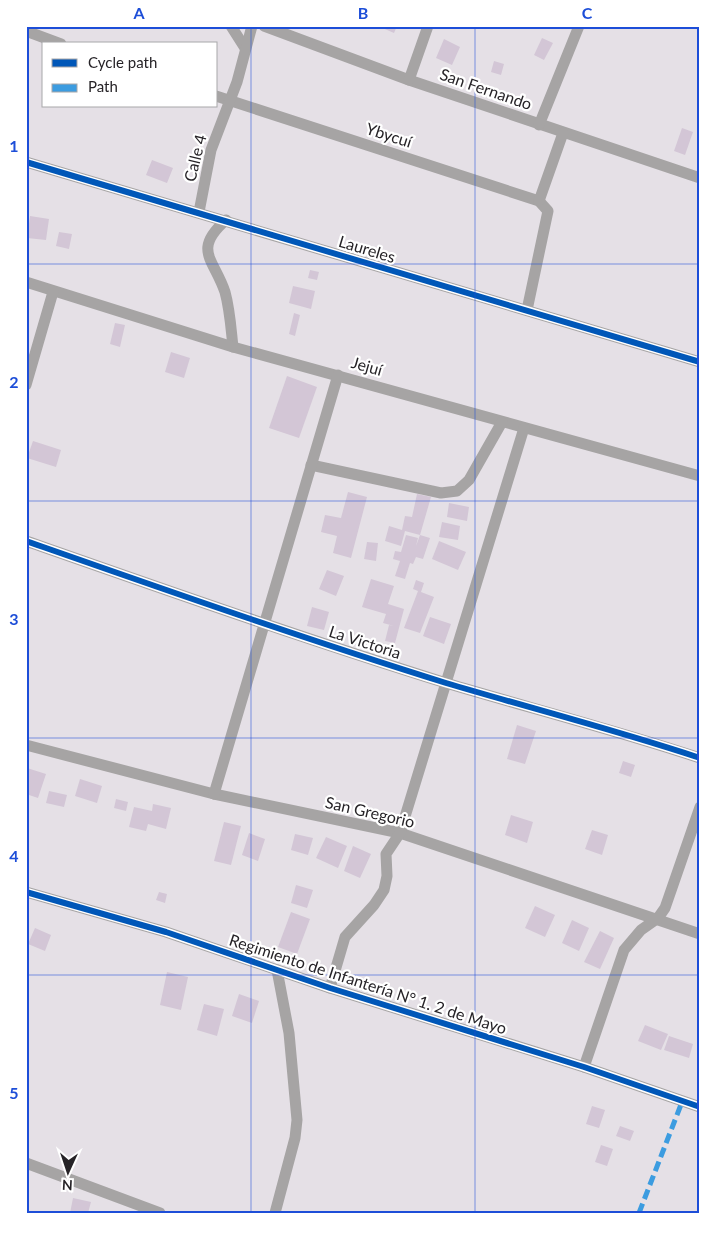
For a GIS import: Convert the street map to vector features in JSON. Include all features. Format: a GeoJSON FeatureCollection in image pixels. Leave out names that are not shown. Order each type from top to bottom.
{"type":"FeatureCollection","features":[{"type":"Feature","properties":{"kind":"street"},"geometry":{"type":"LineString","coordinates":[[231,26],[245,48]]}},
{"type":"Feature","properties":{"kind":"street","name":"Calle 4"},"geometry":{"type":"LineString","coordinates":[[199,212],[211,150],[230,100],[252,26]]}},
{"type":"Feature","properties":{"kind":"street","name":"San Fernando"},"geometry":{"type":"LineString","coordinates":[[264,26],[408,80],[700,178]]}},
{"type":"Feature","properties":{"kind":"street"},"geometry":{"type":"LineString","coordinates":[[408,80],[428,26]]}},
{"type":"Feature","properties":{"kind":"street"},"geometry":{"type":"LineString","coordinates":[[539,125],[579,26]]}},
{"type":"Feature","properties":{"kind":"street"},"geometry":{"type":"LineString","coordinates":[[26,31],[56,42]]}},
{"type":"Feature","properties":{"kind":"street","name":"Ybycuí"},"geometry":{"type":"LineString","coordinates":[[218,97],[539,201],[548,211],[527,310]]}},
{"type":"Feature","properties":{"kind":"street"},"geometry":{"type":"LineString","coordinates":[[539,201],[562,133]]}},
{"type":"Feature","properties":{"kind":"street","name":"Laureles"},"geometry":{"type":"LineString","coordinates":[[26,162],[700,362]]}},
{"type":"Feature","properties":{"kind":"street"},"geometry":{"type":"LineString","coordinates":[[226,220],[212,232],[207,247],[209,260],[225,293],[233,347]]}},
{"type":"Feature","properties":{"kind":"street","name":"Jejuí"},"geometry":{"type":"LineString","coordinates":[[26,282],[233,347],[700,476]]}},
{"type":"Feature","properties":{"kind":"street"},"geometry":{"type":"LineString","coordinates":[[26,385],[53,292]]}},
{"type":"Feature","properties":{"kind":"street"},"geometry":{"type":"LineString","coordinates":[[214,794],[263,623],[338,375]]}},
{"type":"Feature","properties":{"kind":"street"},"geometry":{"type":"LineString","coordinates":[[311,465],[441,493],[457,491],[469,480],[502,422]]}},
{"type":"Feature","properties":{"kind":"street"},"geometry":{"type":"LineString","coordinates":[[330,988],[345,937],[374,905],[384,890],[387,876],[386,854],[400,833],[524,428]]}},
{"type":"Feature","properties":{"kind":"street","name":"La Victoria"},"geometry":{"type":"LineString","coordinates":[[26,542],[263,623],[447,683],[634,736],[700,758]]}},
{"type":"Feature","properties":{"kind":"street","name":"San Gregorio"},"geometry":{"type":"LineString","coordinates":[[26,745],[214,794],[400,833],[587,897],[658,918],[700,934]]}},
{"type":"Feature","properties":{"kind":"street"},"geometry":{"type":"LineString","coordinates":[[584,1067],[624,950],[641,930],[658,918],[671,896],[700,807]]}},
{"type":"Feature","properties":{"kind":"street","name":"Regimiento de Infantería N° 1. 2 de Mayo"},"geometry":{"type":"LineString","coordinates":[[26,892],[166,932],[330,988],[584,1067],[700,1106]]}},
{"type":"Feature","properties":{"kind":"street"},"geometry":{"type":"LineString","coordinates":[[275,1213],[295,1138],[297,1120],[289,1033],[277,970]]}},
{"type":"Feature","properties":{"kind":"street"},"geometry":{"type":"LineString","coordinates":[[26,1163],[160,1213]]}},
{"type":"Feature","properties":{"kind":"building"},"geometry":{"type":"Polygon","coordinates":[[[378,26],[397,26],[394,33],[378,26]]]}},
{"type":"Feature","properties":{"kind":"building"},"geometry":{"type":"Polygon","coordinates":[[[542,38],[553,43],[544,60],[534,55],[542,38]]]}},
{"type":"Feature","properties":{"kind":"building"},"geometry":{"type":"Polygon","coordinates":[[[444,39],[460,47],[452,65],[436,58],[444,39]]]}},
{"type":"Feature","properties":{"kind":"building"},"geometry":{"type":"Polygon","coordinates":[[[494,61],[504,64],[501,75],[491,72],[494,61]]]}},
{"type":"Feature","properties":{"kind":"building"},"geometry":{"type":"Polygon","coordinates":[[[682,128],[693,132],[685,155],[674,151],[682,128]]]}},
{"type":"Feature","properties":{"kind":"building"},"geometry":{"type":"Polygon","coordinates":[[[152,160],[173,168],[167,183],[146,175],[152,160]]]}},
{"type":"Feature","properties":{"kind":"building"},"geometry":{"type":"Polygon","coordinates":[[[30,216],[49,219],[46,240],[27,238],[30,216]]]}},
{"type":"Feature","properties":{"kind":"building"},"geometry":{"type":"Polygon","coordinates":[[[59,232],[72,234],[69,249],[56,246],[59,232]]]}},
{"type":"Feature","properties":{"kind":"building"},"geometry":{"type":"Polygon","coordinates":[[[310,270],[319,272],[317,280],[308,278],[310,270]]]}},
{"type":"Feature","properties":{"kind":"building"},"geometry":{"type":"Polygon","coordinates":[[[293,286],[315,291],[311,309],[289,303],[293,286]]]}},
{"type":"Feature","properties":{"kind":"building"},"geometry":{"type":"Polygon","coordinates":[[[294,313],[300,315],[295,336],[289,334],[294,313]]]}},
{"type":"Feature","properties":{"kind":"building"},"geometry":{"type":"Polygon","coordinates":[[[115,323],[125,325],[120,347],[110,344],[115,323]]]}},
{"type":"Feature","properties":{"kind":"building"},"geometry":{"type":"Polygon","coordinates":[[[171,352],[190,358],[184,378],[165,372],[171,352]]]}},
{"type":"Feature","properties":{"kind":"building"},"geometry":{"type":"Polygon","coordinates":[[[287,376],[317,387],[299,438],[269,428],[287,376]]]}},
{"type":"Feature","properties":{"kind":"building"},"geometry":{"type":"Polygon","coordinates":[[[33,441],[61,450],[56,467],[27,458],[33,441]]]}},
{"type":"Feature","properties":{"kind":"building"},"geometry":{"type":"Polygon","coordinates":[[[348,492],[367,497],[351,558],[333,553],[337,536],[321,532],[325,515],[341,518],[348,492]]]}},
{"type":"Feature","properties":{"kind":"building"},"geometry":{"type":"Polygon","coordinates":[[[417,494],[431,497],[420,535],[405,531],[401,546],[385,541],[389,526],[402,530],[405,516],[412,517],[417,494]]]}},
{"type":"Feature","properties":{"kind":"building"},"geometry":{"type":"Polygon","coordinates":[[[449,503],[469,507],[467,521],[447,517],[449,503]]]}},
{"type":"Feature","properties":{"kind":"building"},"geometry":{"type":"Polygon","coordinates":[[[442,522],[460,526],[458,540],[439,537],[442,522]]]}},
{"type":"Feature","properties":{"kind":"building"},"geometry":{"type":"Polygon","coordinates":[[[406,535],[418,538],[416,546],[420,535],[430,538],[423,559],[416,557],[413,564],[410,563],[405,579],[395,576],[400,561],[393,559],[395,551],[401,552],[406,535]]]}},
{"type":"Feature","properties":{"kind":"building"},"geometry":{"type":"Polygon","coordinates":[[[439,541],[466,552],[458,570],[432,559],[439,541]]]}},
{"type":"Feature","properties":{"kind":"building"},"geometry":{"type":"Polygon","coordinates":[[[367,542],[378,543],[376,561],[364,559],[367,542]]]}},
{"type":"Feature","properties":{"kind":"building"},"geometry":{"type":"Polygon","coordinates":[[[327,570],[344,576],[336,596],[319,589],[327,570]]]}},
{"type":"Feature","properties":{"kind":"building"},"geometry":{"type":"Polygon","coordinates":[[[371,579],[394,586],[388,604],[404,609],[395,643],[385,641],[389,625],[394,626],[383,623],[386,614],[362,607],[371,579]]]}},
{"type":"Feature","properties":{"kind":"building"},"geometry":{"type":"Polygon","coordinates":[[[416,580],[424,583],[421,592],[434,597],[420,633],[404,628],[418,591],[413,589],[416,580]]]}},
{"type":"Feature","properties":{"kind":"building"},"geometry":{"type":"Polygon","coordinates":[[[312,607],[329,612],[324,630],[307,626],[312,607]]]}},
{"type":"Feature","properties":{"kind":"building"},"geometry":{"type":"Polygon","coordinates":[[[430,617],[451,624],[444,644],[423,636],[430,617]]]}},
{"type":"Feature","properties":{"kind":"building"},"geometry":{"type":"Polygon","coordinates":[[[517,725],[536,731],[525,764],[507,759],[517,725]]]}},
{"type":"Feature","properties":{"kind":"building"},"geometry":{"type":"Polygon","coordinates":[[[623,761],[635,765],[631,777],[619,773],[623,761]]]}},
{"type":"Feature","properties":{"kind":"building"},"geometry":{"type":"Polygon","coordinates":[[[27,768],[46,774],[38,798],[26,794],[27,768]]]}},
{"type":"Feature","properties":{"kind":"building"},"geometry":{"type":"Polygon","coordinates":[[[80,779],[102,786],[97,803],[75,796],[80,779]]]}},
{"type":"Feature","properties":{"kind":"building"},"geometry":{"type":"Polygon","coordinates":[[[49,791],[67,795],[64,807],[46,803],[49,791]]]}},
{"type":"Feature","properties":{"kind":"building"},"geometry":{"type":"Polygon","coordinates":[[[116,799],[128,802],[126,811],[114,808],[116,799]]]}},
{"type":"Feature","properties":{"kind":"building"},"geometry":{"type":"Polygon","coordinates":[[[153,804],[171,808],[166,829],[148,824],[146,831],[129,827],[134,807],[152,811],[153,804]]]}},
{"type":"Feature","properties":{"kind":"building"},"geometry":{"type":"Polygon","coordinates":[[[511,815],[533,822],[527,843],[505,835],[511,815]]]}},
{"type":"Feature","properties":{"kind":"building"},"geometry":{"type":"Polygon","coordinates":[[[224,822],[241,826],[231,865],[214,861],[224,822]]]}},
{"type":"Feature","properties":{"kind":"building"},"geometry":{"type":"Polygon","coordinates":[[[592,830],[608,835],[602,855],[585,849],[592,830]]]}},
{"type":"Feature","properties":{"kind":"building"},"geometry":{"type":"Polygon","coordinates":[[[249,833],[265,839],[258,861],[242,855],[249,833]]]}},
{"type":"Feature","properties":{"kind":"building"},"geometry":{"type":"Polygon","coordinates":[[[295,834],[313,838],[308,855],[291,850],[295,834]]]}},
{"type":"Feature","properties":{"kind":"building"},"geometry":{"type":"Polygon","coordinates":[[[326,837],[347,846],[338,868],[316,858],[326,837]]]}},
{"type":"Feature","properties":{"kind":"building"},"geometry":{"type":"Polygon","coordinates":[[[353,846],[371,854],[360,878],[344,871],[353,846]]]}},
{"type":"Feature","properties":{"kind":"building"},"geometry":{"type":"Polygon","coordinates":[[[296,885],[313,890],[307,908],[291,903],[296,885]]]}},
{"type":"Feature","properties":{"kind":"building"},"geometry":{"type":"Polygon","coordinates":[[[159,892],[167,894],[165,903],[156,900],[159,892]]]}},
{"type":"Feature","properties":{"kind":"building"},"geometry":{"type":"Polygon","coordinates":[[[535,906],[555,915],[545,937],[525,928],[535,906]]]}},
{"type":"Feature","properties":{"kind":"building"},"geometry":{"type":"Polygon","coordinates":[[[291,912],[310,919],[297,954],[278,947],[291,912]]]}},
{"type":"Feature","properties":{"kind":"building"},"geometry":{"type":"Polygon","coordinates":[[[572,920],[589,928],[579,951],[562,943],[572,920]]]}},
{"type":"Feature","properties":{"kind":"building"},"geometry":{"type":"Polygon","coordinates":[[[35,928],[51,935],[45,951],[28,944],[35,928]]]}},
{"type":"Feature","properties":{"kind":"building"},"geometry":{"type":"Polygon","coordinates":[[[600,931],[614,938],[600,969],[584,962],[600,931]]]}},
{"type":"Feature","properties":{"kind":"building"},"geometry":{"type":"Polygon","coordinates":[[[167,972],[188,977],[181,1010],[160,1005],[167,972]]]}},
{"type":"Feature","properties":{"kind":"building"},"geometry":{"type":"Polygon","coordinates":[[[239,994],[259,1001],[252,1023],[232,1016],[239,994]]]}},
{"type":"Feature","properties":{"kind":"building"},"geometry":{"type":"Polygon","coordinates":[[[204,1004],[224,1009],[217,1036],[197,1030],[204,1004]]]}},
{"type":"Feature","properties":{"kind":"building"},"geometry":{"type":"Polygon","coordinates":[[[645,1025],[668,1034],[661,1050],[638,1041],[645,1025]]]}},
{"type":"Feature","properties":{"kind":"building"},"geometry":{"type":"Polygon","coordinates":[[[669,1036],[693,1044],[689,1058],[664,1050],[669,1036]]]}},
{"type":"Feature","properties":{"kind":"building"},"geometry":{"type":"Polygon","coordinates":[[[592,1106],[605,1110],[599,1128],[586,1124],[592,1106]]]}},
{"type":"Feature","properties":{"kind":"building"},"geometry":{"type":"Polygon","coordinates":[[[620,1126],[634,1131],[630,1141],[616,1136],[620,1126]]]}},
{"type":"Feature","properties":{"kind":"building"},"geometry":{"type":"Polygon","coordinates":[[[601,1145],[613,1149],[607,1166],[595,1162],[601,1145]]]}},
{"type":"Feature","properties":{"kind":"building"},"geometry":{"type":"Polygon","coordinates":[[[73,1198],[91,1202],[88,1213],[70,1213],[73,1198]]]}},
{"type":"Feature","properties":{"kind":"marked path"},"geometry":{"type":"LineString","coordinates":[[639,1213],[682,1102]]}},
{"type":"Feature","properties":{"kind":"cycle path"},"geometry":{"type":"LineString","coordinates":[[26,162],[700,362]]}},
{"type":"Feature","properties":{"kind":"cycle path"},"geometry":{"type":"LineString","coordinates":[[26,541],[393,666],[700,758]]}},
{"type":"Feature","properties":{"kind":"cycle path"},"geometry":{"type":"LineString","coordinates":[[26,892],[166,932],[330,988],[584,1067],[700,1107]]}}]}
